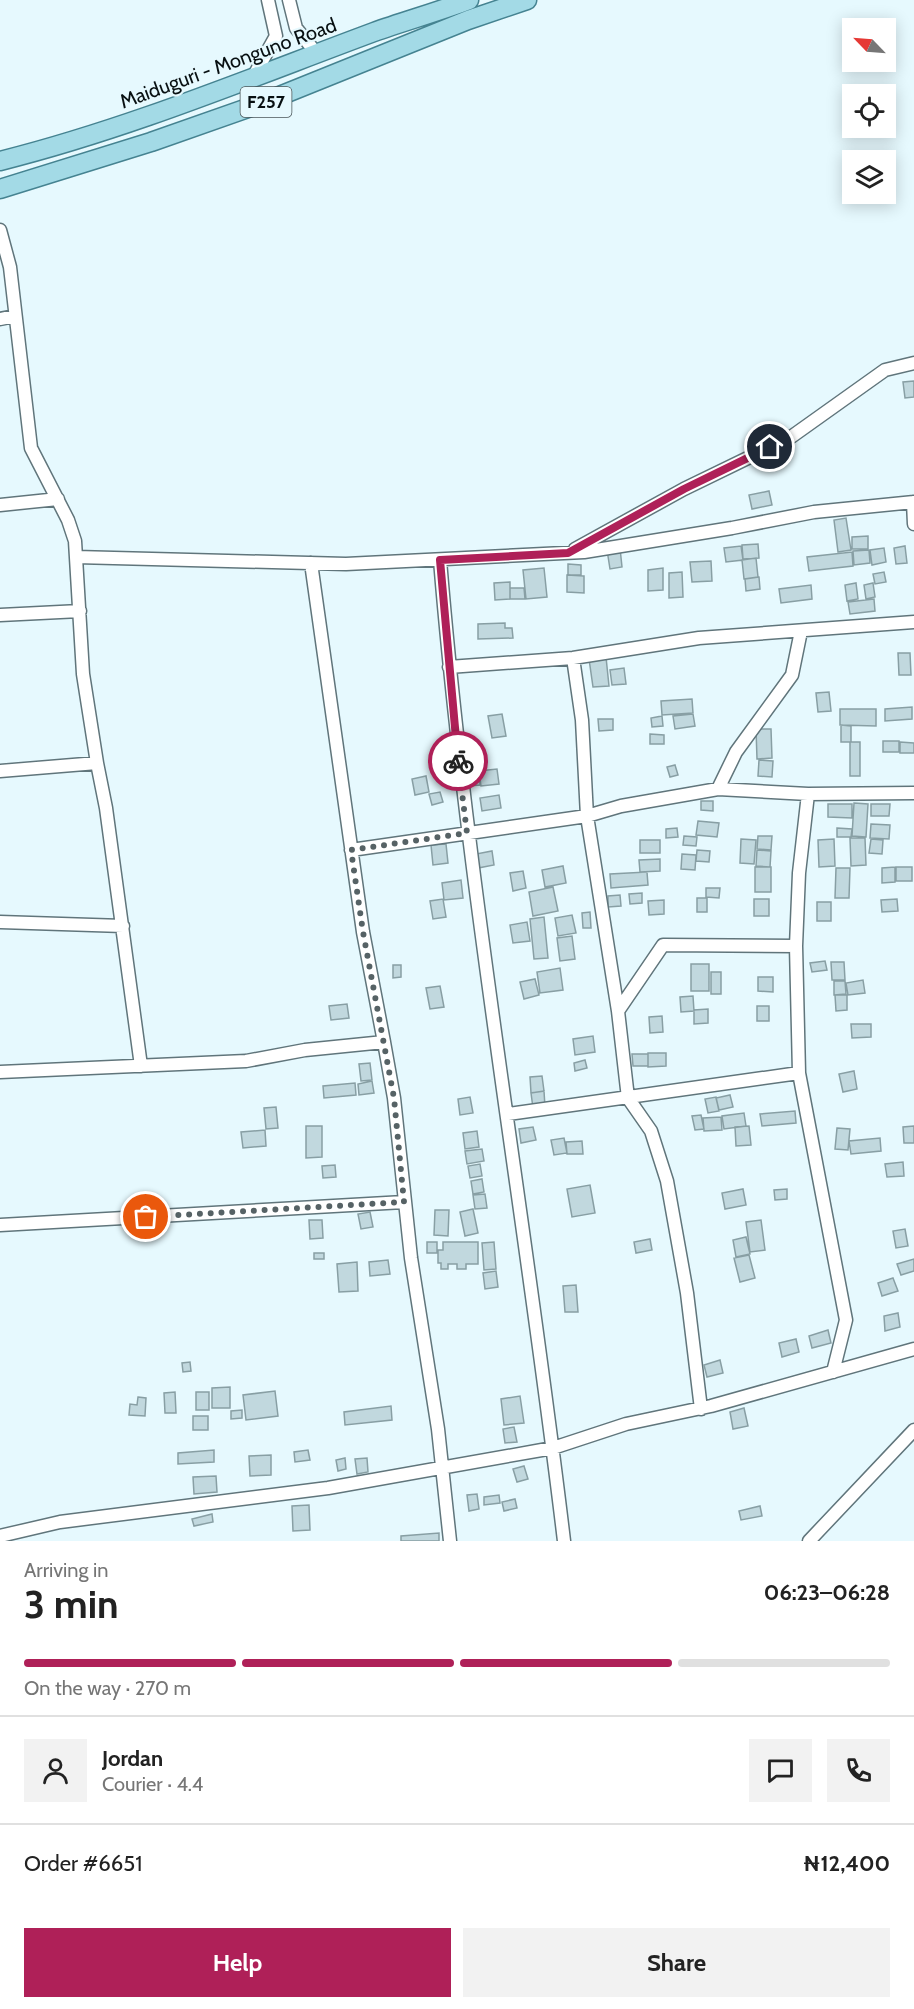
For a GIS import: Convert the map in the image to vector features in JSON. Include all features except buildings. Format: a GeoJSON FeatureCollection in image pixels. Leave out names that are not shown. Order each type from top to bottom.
{"type":"FeatureCollection","features":[{"type":"Feature","properties":{"kind":"main road","name":"Maiduguri - Monguno Road"},"geometry":{"type":"LineString","coordinates":[[0,161],[110,129],[469,0]]}},
{"type":"Feature","properties":{"kind":"main road","name":"F257"},"geometry":{"type":"LineString","coordinates":[[0,189],[151,142],[262,103],[468,20],[527,0]]}},
{"type":"Feature","properties":{"kind":"street"},"geometry":{"type":"LineString","coordinates":[[252,79],[276,36],[268,0]]}},
{"type":"Feature","properties":{"kind":"street"},"geometry":{"type":"LineString","coordinates":[[289,0],[296,28],[317,54]]}},
{"type":"Feature","properties":{"kind":"street"},"geometry":{"type":"LineString","coordinates":[[0,230],[10,267],[31,448],[69,520],[76,557],[83,674],[123,926],[141,1066]]}},
{"type":"Feature","properties":{"kind":"street"},"geometry":{"type":"LineString","coordinates":[[0,319],[15,316]]}},
{"type":"Feature","properties":{"kind":"street"},"geometry":{"type":"LineString","coordinates":[[568,553],[684,489],[791,437],[885,370],[914,363]]}},
{"type":"Feature","properties":{"kind":"street"},"geometry":{"type":"LineString","coordinates":[[0,505],[58,499]]}},
{"type":"Feature","properties":{"kind":"street"},"geometry":{"type":"LineString","coordinates":[[76,557],[311,563],[440,560],[568,553],[732,528],[814,512],[914,502],[914,524]]}},
{"type":"Feature","properties":{"kind":"street"},"geometry":{"type":"LineString","coordinates":[[440,560],[467,833],[508,1114],[564,1541]]}},
{"type":"Feature","properties":{"kind":"street"},"geometry":{"type":"LineString","coordinates":[[311,563],[363,932],[394,1098],[404,1202],[438,1429],[440,1469],[450,1541]]}},
{"type":"Feature","properties":{"kind":"street"},"geometry":{"type":"LineString","coordinates":[[0,615],[80,611]]}},
{"type":"Feature","properties":{"kind":"street"},"geometry":{"type":"LineString","coordinates":[[449,667],[573,658],[699,638],[914,622]]}},
{"type":"Feature","properties":{"kind":"street"},"geometry":{"type":"LineString","coordinates":[[718,789],[736,752],[792,675],[801,631]]}},
{"type":"Feature","properties":{"kind":"street"},"geometry":{"type":"LineString","coordinates":[[573,658],[582,720],[586,816],[618,1011],[628,1098],[651,1131],[668,1181],[687,1293],[701,1408]]}},
{"type":"Feature","properties":{"kind":"street"},"geometry":{"type":"LineString","coordinates":[[0,771],[97,763]]}},
{"type":"Feature","properties":{"kind":"street"},"geometry":{"type":"LineString","coordinates":[[351,850],[586,816],[621,806],[718,789],[808,794],[914,794]]}},
{"type":"Feature","properties":{"kind":"street"},"geometry":{"type":"LineString","coordinates":[[808,794],[799,873],[796,946],[799,1073],[846,1320],[833,1372]]}},
{"type":"Feature","properties":{"kind":"street"},"geometry":{"type":"LineString","coordinates":[[0,922],[123,926]]}},
{"type":"Feature","properties":{"kind":"street"},"geometry":{"type":"LineString","coordinates":[[618,1011],[663,945],[796,946]]}},
{"type":"Feature","properties":{"kind":"street"},"geometry":{"type":"LineString","coordinates":[[0,1072],[246,1061],[305,1050],[384,1042]]}},
{"type":"Feature","properties":{"kind":"street"},"geometry":{"type":"LineString","coordinates":[[508,1114],[799,1073]]}},
{"type":"Feature","properties":{"kind":"street"},"geometry":{"type":"LineString","coordinates":[[0,1225],[404,1202]]}},
{"type":"Feature","properties":{"kind":"street"},"geometry":{"type":"LineString","coordinates":[[0,1536],[60,1522],[328,1488],[553,1448],[627,1424],[701,1408],[914,1349]]}},
{"type":"Feature","properties":{"kind":"street"},"geometry":{"type":"LineString","coordinates":[[809,1541],[914,1430]]}},
{"type":"Feature","properties":{"kind":"way so far"},"geometry":{"type":"LineString","coordinates":[[146,1217],[404,1202],[394,1098],[363,932],[351,850],[467,833],[458,761]]}},
{"type":"Feature","properties":{"kind":"route"},"geometry":{"type":"LineString","coordinates":[[458,761],[440,560],[568,553],[684,489],[770,447]]}}]}
